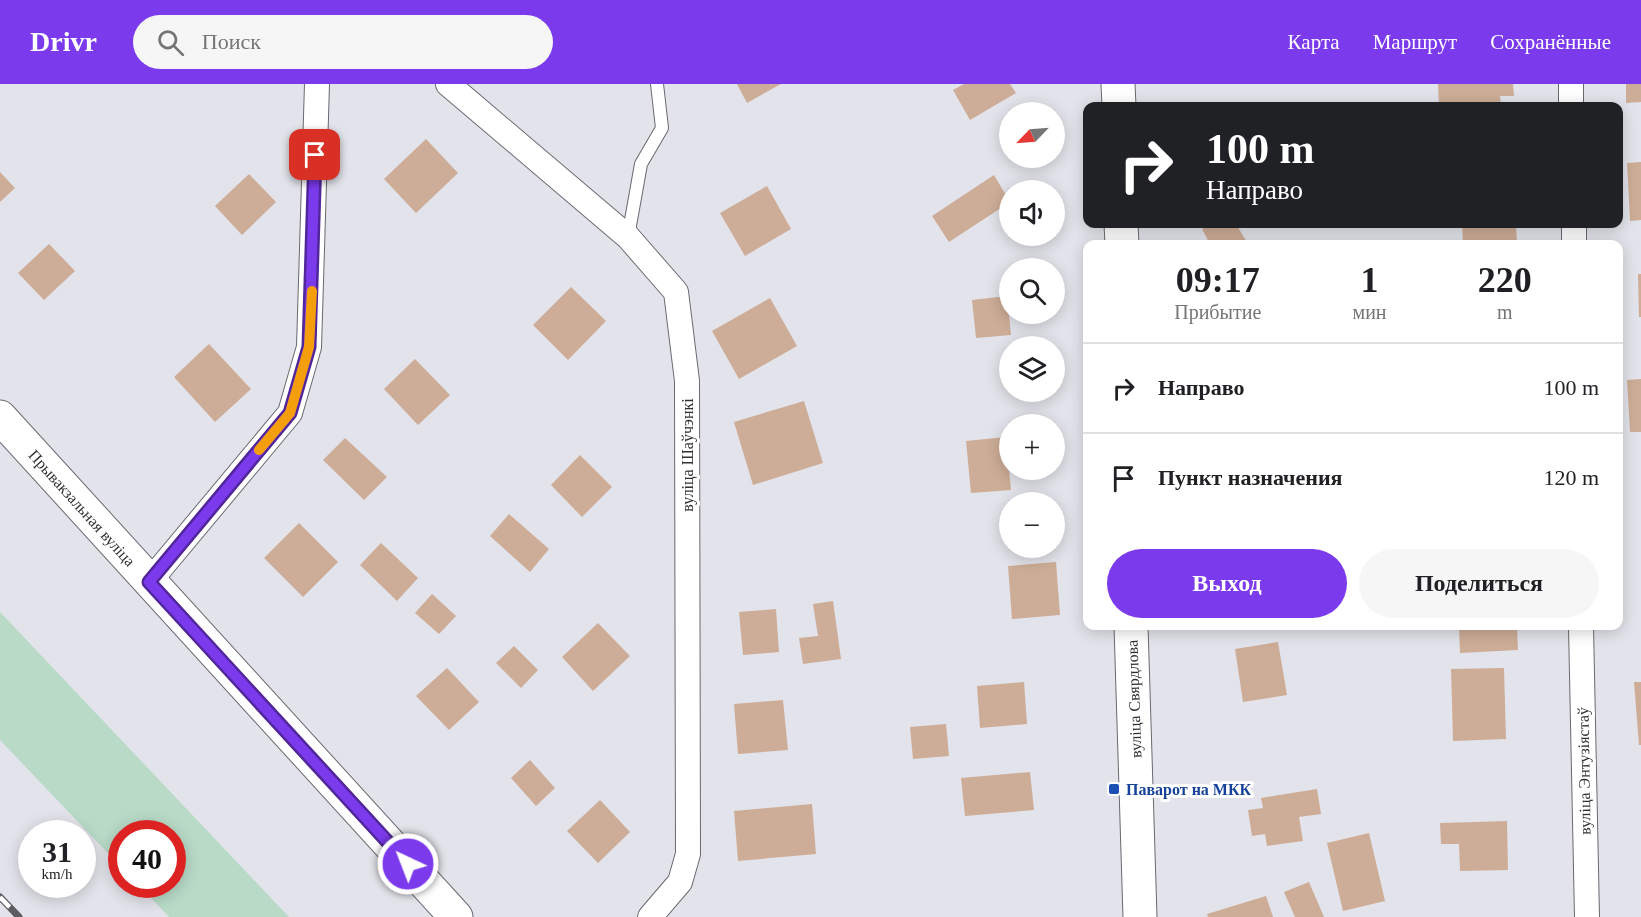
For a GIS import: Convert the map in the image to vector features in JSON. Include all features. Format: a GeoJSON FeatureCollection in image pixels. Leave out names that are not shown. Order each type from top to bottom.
{"type":"FeatureCollection","features":[{"type":"Feature","properties":{"kind":"street"},"geometry":{"type":"LineString","coordinates":[[149,582],[290,413],[309,347],[317,84]]}},
{"type":"Feature","properties":{"kind":"street","name":"вуліца Шаўчэнкі"},"geometry":{"type":"LineString","coordinates":[[448,84],[628,237],[676,292],[687,381],[688,855],[680,882],[650,917]]}},
{"type":"Feature","properties":{"kind":"street"},"geometry":{"type":"LineString","coordinates":[[1118,84],[1119,102]]}},
{"type":"Feature","properties":{"kind":"street"},"geometry":{"type":"LineString","coordinates":[[1571,84],[1571,102]]}},
{"type":"Feature","properties":{"kind":"street","name":"Прывакзальная вуліца"},"geometry":{"type":"LineString","coordinates":[[0,417],[456,917]]}},
{"type":"Feature","properties":{"kind":"street","name":"вуліца Свярдлова"},"geometry":{"type":"LineString","coordinates":[[1131,630],[1140,917]]}},
{"type":"Feature","properties":{"kind":"street","name":"вуліца Энтузіястаў"},"geometry":{"type":"LineString","coordinates":[[1581,630],[1587,917]]}},
{"type":"Feature","properties":{"kind":"lane"},"geometry":{"type":"LineString","coordinates":[[628,237],[641,164],[662,128],[657,84]]}},
{"type":"Feature","properties":{"kind":"green space"},"geometry":{"type":"Polygon","coordinates":[[[0,612],[289,917],[169,917],[151,898],[186,898],[186,820],[108,820],[108,853],[96,841],[96,820],[76,820],[0,740],[0,612]]]}},
{"type":"Feature","properties":{"kind":"building"},"geometry":{"type":"Polygon","coordinates":[[[737,84],[781,84],[747,103],[737,84]]]}},
{"type":"Feature","properties":{"kind":"building"},"geometry":{"type":"Polygon","coordinates":[[[964,84],[1010,84],[1016,93],[970,120],[953,90],[964,84]]]}},
{"type":"Feature","properties":{"kind":"building"},"geometry":{"type":"Polygon","coordinates":[[[1438,84],[1513,84],[1514,96],[1500,96],[1501,102],[1439,102],[1438,84]]]}},
{"type":"Feature","properties":{"kind":"building"},"geometry":{"type":"Polygon","coordinates":[[[1626,84],[1641,84],[1641,102],[1626,103],[1626,84]]]}},
{"type":"Feature","properties":{"kind":"building"},"geometry":{"type":"Polygon","coordinates":[[[426,139],[458,173],[416,213],[384,179],[426,139]]]}},
{"type":"Feature","properties":{"kind":"building"},"geometry":{"type":"Polygon","coordinates":[[[1641,162],[1641,220],[1630,221],[1627,163],[1641,162]]]}},
{"type":"Feature","properties":{"kind":"building"},"geometry":{"type":"Polygon","coordinates":[[[0,172],[15,188],[0,202],[0,172]]]}},
{"type":"Feature","properties":{"kind":"building"},"geometry":{"type":"Polygon","coordinates":[[[249,174],[276,202],[242,235],[215,206],[249,174]]]}},
{"type":"Feature","properties":{"kind":"building"},"geometry":{"type":"Polygon","coordinates":[[[994,175],[999,183],[999,209],[949,242],[932,216],[994,175]]]}},
{"type":"Feature","properties":{"kind":"building"},"geometry":{"type":"Polygon","coordinates":[[[767,186],[791,229],[745,256],[720,213],[767,186]]]}},
{"type":"Feature","properties":{"kind":"building"},"geometry":{"type":"Polygon","coordinates":[[[1238,228],[1246,240],[1208,240],[1202,229],[1238,228]]]}},
{"type":"Feature","properties":{"kind":"building"},"geometry":{"type":"Polygon","coordinates":[[[1462,228],[1516,228],[1517,240],[1463,240],[1462,228]]]}},
{"type":"Feature","properties":{"kind":"building"},"geometry":{"type":"Polygon","coordinates":[[[49,244],[75,271],[44,300],[18,273],[49,244]]]}},
{"type":"Feature","properties":{"kind":"building"},"geometry":{"type":"Polygon","coordinates":[[[1638,274],[1641,274],[1641,317],[1639,317],[1638,274]]]}},
{"type":"Feature","properties":{"kind":"building"},"geometry":{"type":"Polygon","coordinates":[[[571,287],[606,321],[568,360],[533,325],[571,287]]]}},
{"type":"Feature","properties":{"kind":"building"},"geometry":{"type":"Polygon","coordinates":[[[999,297],[999,324],[1010,324],[1011,335],[976,338],[972,300],[999,297]]]}},
{"type":"Feature","properties":{"kind":"building"},"geometry":{"type":"Polygon","coordinates":[[[770,298],[797,346],[739,379],[712,331],[770,298]]]}},
{"type":"Feature","properties":{"kind":"building"},"geometry":{"type":"Polygon","coordinates":[[[209,344],[251,389],[215,422],[174,377],[209,344]]]}},
{"type":"Feature","properties":{"kind":"building"},"geometry":{"type":"Polygon","coordinates":[[[415,359],[450,395],[418,425],[384,389],[415,359]]]}},
{"type":"Feature","properties":{"kind":"building"},"geometry":{"type":"Polygon","coordinates":[[[1641,379],[1641,432],[1630,432],[1627,380],[1641,379]]]}},
{"type":"Feature","properties":{"kind":"building"},"geometry":{"type":"Polygon","coordinates":[[[804,401],[823,463],[753,485],[734,422],[804,401]]]}},
{"type":"Feature","properties":{"kind":"building"},"geometry":{"type":"Polygon","coordinates":[[[345,438],[387,477],[364,500],[323,460],[345,438]]]}},
{"type":"Feature","properties":{"kind":"building"},"geometry":{"type":"Polygon","coordinates":[[[999,438],[999,480],[1010,480],[1011,490],[971,493],[966,441],[999,438]]]}},
{"type":"Feature","properties":{"kind":"building"},"geometry":{"type":"Polygon","coordinates":[[[580,455],[612,487],[582,517],[551,485],[580,455]]]}},
{"type":"Feature","properties":{"kind":"building"},"geometry":{"type":"Polygon","coordinates":[[[509,514],[549,549],[530,572],[490,536],[509,514]]]}},
{"type":"Feature","properties":{"kind":"building"},"geometry":{"type":"Polygon","coordinates":[[[299,523],[338,562],[303,597],[264,558],[299,523]]]}},
{"type":"Feature","properties":{"kind":"building"},"geometry":{"type":"Polygon","coordinates":[[[381,543],[418,578],[397,601],[360,565],[381,543]]]}},
{"type":"Feature","properties":{"kind":"building"},"geometry":{"type":"Polygon","coordinates":[[[1056,562],[1060,615],[1012,619],[1008,566],[1056,562]]]}},
{"type":"Feature","properties":{"kind":"building"},"geometry":{"type":"Polygon","coordinates":[[[432,594],[456,616],[439,634],[415,613],[432,594]]]}},
{"type":"Feature","properties":{"kind":"building"},"geometry":{"type":"Polygon","coordinates":[[[833,601],[841,659],[803,664],[799,638],[818,636],[813,604],[833,601]]]}},
{"type":"Feature","properties":{"kind":"building"},"geometry":{"type":"Polygon","coordinates":[[[776,609],[779,652],[743,655],[739,612],[776,609]]]}},
{"type":"Feature","properties":{"kind":"building"},"geometry":{"type":"Polygon","coordinates":[[[598,623],[630,656],[593,691],[562,657],[598,623]]]}},
{"type":"Feature","properties":{"kind":"building"},"geometry":{"type":"Polygon","coordinates":[[[1459,630],[1517,630],[1518,650],[1460,653],[1459,630]]]}},
{"type":"Feature","properties":{"kind":"building"},"geometry":{"type":"Polygon","coordinates":[[[1278,642],[1287,695],[1243,702],[1235,649],[1278,642]]]}},
{"type":"Feature","properties":{"kind":"building"},"geometry":{"type":"Polygon","coordinates":[[[514,646],[538,670],[521,688],[496,663],[514,646]]]}},
{"type":"Feature","properties":{"kind":"building"},"geometry":{"type":"Polygon","coordinates":[[[447,668],[479,702],[449,730],[416,696],[447,668]]]}},
{"type":"Feature","properties":{"kind":"building"},"geometry":{"type":"Polygon","coordinates":[[[1504,668],[1506,739],[1453,741],[1451,669],[1504,668]]]}},
{"type":"Feature","properties":{"kind":"building"},"geometry":{"type":"Polygon","coordinates":[[[1024,682],[1027,724],[980,728],[977,686],[1024,682]]]}},
{"type":"Feature","properties":{"kind":"building"},"geometry":{"type":"Polygon","coordinates":[[[1634,682],[1641,682],[1641,745],[1639,745],[1634,682]]]}},
{"type":"Feature","properties":{"kind":"building"},"geometry":{"type":"Polygon","coordinates":[[[783,700],[788,750],[738,754],[734,704],[783,700]]]}},
{"type":"Feature","properties":{"kind":"building"},"geometry":{"type":"Polygon","coordinates":[[[946,724],[949,756],[913,759],[910,727],[946,724]]]}},
{"type":"Feature","properties":{"kind":"building"},"geometry":{"type":"Polygon","coordinates":[[[530,760],[555,788],[536,806],[511,778],[530,760]]]}},
{"type":"Feature","properties":{"kind":"building"},"geometry":{"type":"Polygon","coordinates":[[[1030,772],[1034,810],[965,816],[961,778],[1030,772]]]}},
{"type":"Feature","properties":{"kind":"building"},"geometry":{"type":"Polygon","coordinates":[[[1317,789],[1321,814],[1299,817],[1303,841],[1267,846],[1265,834],[1252,836],[1248,810],[1263,808],[1261,798],[1317,789]]]}},
{"type":"Feature","properties":{"kind":"building"},"geometry":{"type":"Polygon","coordinates":[[[600,800],[630,832],[598,863],[567,831],[600,800]]]}},
{"type":"Feature","properties":{"kind":"building"},"geometry":{"type":"Polygon","coordinates":[[[812,804],[816,854],[738,861],[734,811],[812,804]]]}},
{"type":"Feature","properties":{"kind":"building"},"geometry":{"type":"Polygon","coordinates":[[[1507,821],[1508,870],[1460,871],[1459,844],[1441,844],[1440,823],[1507,821]]]}},
{"type":"Feature","properties":{"kind":"building"},"geometry":{"type":"Polygon","coordinates":[[[1369,833],[1385,901],[1343,911],[1327,843],[1369,833]]]}},
{"type":"Feature","properties":{"kind":"building"},"geometry":{"type":"Polygon","coordinates":[[[1309,882],[1324,917],[1295,917],[1284,892],[1309,882]]]}},
{"type":"Feature","properties":{"kind":"building"},"geometry":{"type":"Polygon","coordinates":[[[1266,896],[1273,917],[1208,917],[1207,914],[1266,896]]]}},
{"type":"Feature","properties":{"kind":"railway"},"geometry":{"type":"LineString","coordinates":[[0,897],[19,917]]}},
{"type":"Feature","properties":{"kind":"slow traffic"},"geometry":{"type":"LineString","coordinates":[[259,450],[290,413],[309,347],[312,291]]}},
{"type":"Feature","properties":{"kind":"place","name":"Паварот на МКК"},"geometry":{"type":"Point","coordinates":[1114,789]}},
{"type":"Feature","properties":{"kind":"route"},"geometry":{"type":"LineString","coordinates":[[315,155],[314,249],[309,347],[290,413],[149,582],[408,864]]}}]}
